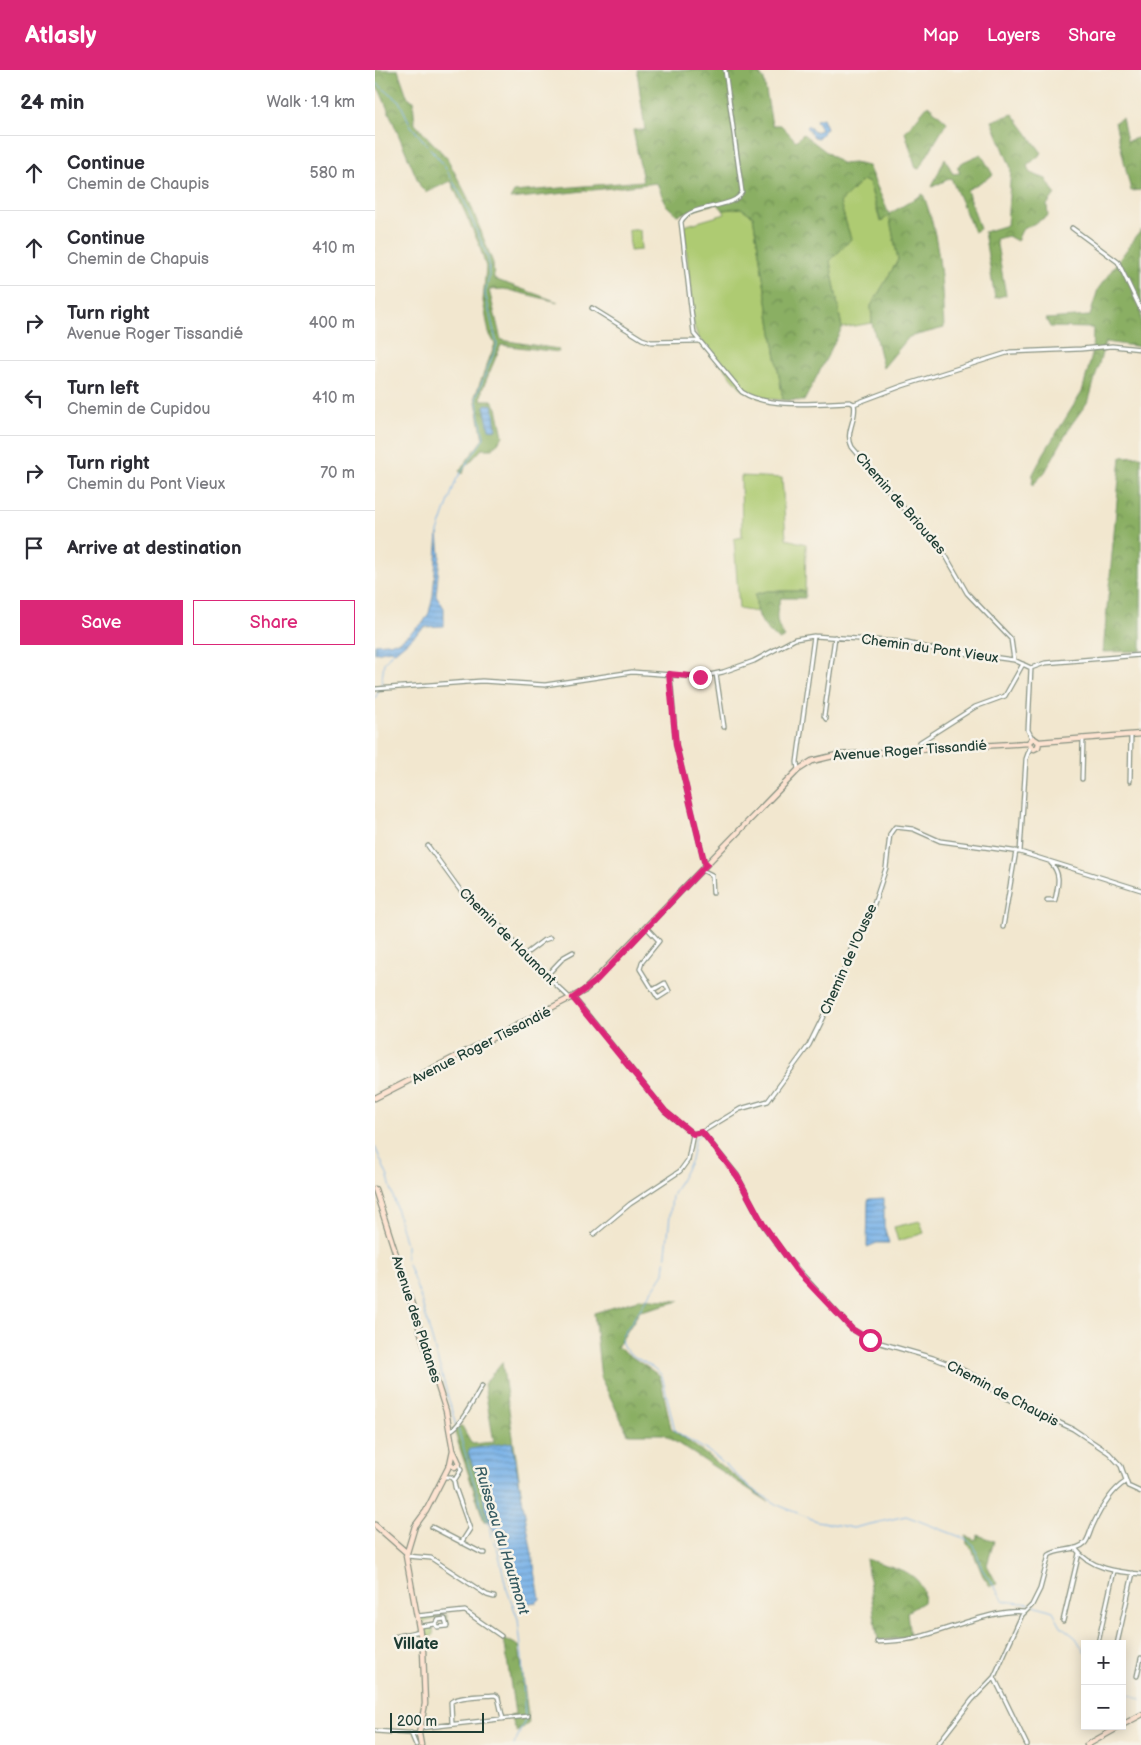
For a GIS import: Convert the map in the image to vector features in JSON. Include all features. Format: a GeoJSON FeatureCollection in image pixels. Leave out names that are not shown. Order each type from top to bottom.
{"type":"FeatureCollection","features":[{"type":"Feature","properties":{"kind":"main road"},"geometry":{"type":"LineString","coordinates":[[1039,742],[1141,734]]}},
{"type":"Feature","properties":{"kind":"main road"},"geometry":{"type":"LineString","coordinates":[[1032,738],[1037,738],[1039,742],[1037,748],[1029,746],[1032,738]]}},
{"type":"Feature","properties":{"kind":"main road","name":"Avenue Roger Tissandié"},"geometry":{"type":"LineString","coordinates":[[375,1098],[573,998],[595,982],[798,770],[812,761],[827,756],[1029,746]]}},
{"type":"Feature","properties":{"kind":"main road","name":"Avenue des Platanes"},"geometry":{"type":"LineString","coordinates":[[375,1189],[451,1430],[453,1464]]}},
{"type":"Feature","properties":{"kind":"main road","name":"Avenue des Platanes"},"geometry":{"type":"LineString","coordinates":[[406,1555],[415,1526],[427,1511],[446,1472],[457,1458],[453,1450]]}},
{"type":"Feature","properties":{"kind":"main road"},"geometry":{"type":"LineString","coordinates":[[375,1525],[406,1555],[420,1628],[425,1680],[425,1704],[419,1731],[421,1745]]}},
{"type":"Feature","properties":{"kind":"main road"},"geometry":{"type":"LineString","coordinates":[[1126,1723],[1141,1715]]}},
{"type":"Feature","properties":{"kind":"main road"},"geometry":{"type":"LineString","coordinates":[[1087,1745],[1114,1730]]}},
{"type":"Feature","properties":{"kind":"street"},"geometry":{"type":"LineString","coordinates":[[725,70],[742,192],[735,199],[686,215],[681,222],[692,327],[698,340],[741,392],[750,397],[769,401],[850,402],[854,404],[901,386],[1010,352],[1112,346],[1141,349]]}},
{"type":"Feature","properties":{"kind":"street"},"geometry":{"type":"LineString","coordinates":[[1072,228],[1118,262],[1141,310]]}},
{"type":"Feature","properties":{"kind":"street"},"geometry":{"type":"LineString","coordinates":[[593,308],[642,339],[651,342],[698,340]]}},
{"type":"Feature","properties":{"kind":"street","name":"Chemin de Brioudes"},"geometry":{"type":"LineString","coordinates":[[854,404],[855,411],[849,438],[852,447],[943,551],[967,593],[1011,639],[1014,660]]}},
{"type":"Feature","properties":{"kind":"street"},"geometry":{"type":"LineString","coordinates":[[798,770],[797,762],[814,636]]}},
{"type":"Feature","properties":{"kind":"street","name":"Chemin du Pont Vieux"},"geometry":{"type":"LineString","coordinates":[[375,689],[483,680],[545,685],[633,672],[700,677],[716,674],[754,660],[795,639],[814,636],[903,642],[933,649],[1014,660]]}},
{"type":"Feature","properties":{"kind":"street"},"geometry":{"type":"LineString","coordinates":[[826,719],[824,716],[835,637]]}},
{"type":"Feature","properties":{"kind":"street"},"geometry":{"type":"LineString","coordinates":[[1014,660],[1031,668],[1045,663],[1141,655]]}},
{"type":"Feature","properties":{"kind":"street"},"geometry":{"type":"LineString","coordinates":[[920,742],[975,707],[1005,696],[1023,664]]}},
{"type":"Feature","properties":{"kind":"street"},"geometry":{"type":"LineString","coordinates":[[1031,668],[1028,730],[1032,738]]}},
{"type":"Feature","properties":{"kind":"street"},"geometry":{"type":"LineString","coordinates":[[669,674],[676,745],[704,861],[707,864]]}},
{"type":"Feature","properties":{"kind":"street"},"geometry":{"type":"LineString","coordinates":[[716,674],[723,727]]}},
{"type":"Feature","properties":{"kind":"street"},"geometry":{"type":"LineString","coordinates":[[1130,781],[1131,735]]}},
{"type":"Feature","properties":{"kind":"street"},"geometry":{"type":"LineString","coordinates":[[1082,779],[1083,738]]}},
{"type":"Feature","properties":{"kind":"street"},"geometry":{"type":"LineString","coordinates":[[1003,927],[1018,851],[1025,765],[1029,746]]}},
{"type":"Feature","properties":{"kind":"street","name":"Chemin de l'Ousse"},"geometry":{"type":"LineString","coordinates":[[693,1134],[702,1132],[740,1109],[768,1101],[809,1045],[840,982],[856,935],[867,922],[885,868],[889,834],[895,827],[913,829],[940,841],[1018,851],[1141,890]]}},
{"type":"Feature","properties":{"kind":"street","name":"Chemin de Haumont"},"geometry":{"type":"LineString","coordinates":[[429,846],[463,894],[495,920],[524,955],[570,998],[573,998],[665,1111],[693,1134]]}},
{"type":"Feature","properties":{"kind":"street"},"geometry":{"type":"LineString","coordinates":[[1047,900],[1055,900],[1059,879],[1057,870],[1049,861]]}},
{"type":"Feature","properties":{"kind":"street"},"geometry":{"type":"LineString","coordinates":[[702,870],[712,875],[713,893]]}},
{"type":"Feature","properties":{"kind":"street"},"geometry":{"type":"LineString","coordinates":[[647,928],[659,941],[658,945],[642,962],[640,969],[653,990],[658,998],[669,990],[665,983],[653,990]]}},
{"type":"Feature","properties":{"kind":"street"},"geometry":{"type":"LineString","coordinates":[[524,955],[544,940],[550,938]]}},
{"type":"Feature","properties":{"kind":"street"},"geometry":{"type":"LineString","coordinates":[[547,975],[564,957],[573,952]]}},
{"type":"Feature","properties":{"kind":"street","name":"Chemin de Chaupis"},"geometry":{"type":"LineString","coordinates":[[702,1132],[737,1176],[763,1224],[789,1260],[852,1329],[870,1340],[933,1358],[961,1369],[978,1378],[998,1394],[1073,1429],[1109,1453],[1121,1466],[1125,1482]]}},
{"type":"Feature","properties":{"kind":"street"},"geometry":{"type":"LineString","coordinates":[[594,1234],[630,1204],[680,1171],[690,1155],[693,1134]]}},
{"type":"Feature","properties":{"kind":"street"},"geometry":{"type":"LineString","coordinates":[[451,1430],[459,1425],[467,1408],[482,1386]]}},
{"type":"Feature","properties":{"kind":"street"},"geometry":{"type":"LineString","coordinates":[[453,1464],[457,1477],[454,1481]]}},
{"type":"Feature","properties":{"kind":"street"},"geometry":{"type":"LineString","coordinates":[[443,1478],[451,1477],[454,1481],[469,1529],[461,1543]]}},
{"type":"Feature","properties":{"kind":"street"},"geometry":{"type":"LineString","coordinates":[[937,1745],[972,1700],[994,1677],[1025,1612],[1033,1605],[1049,1555],[1053,1552],[1075,1548],[1086,1542],[1101,1510],[1114,1491],[1125,1482],[1128,1486],[1141,1492]]}},
{"type":"Feature","properties":{"kind":"street"},"geometry":{"type":"LineString","coordinates":[[432,1528],[481,1553],[485,1553]]}},
{"type":"Feature","properties":{"kind":"street"},"geometry":{"type":"LineString","coordinates":[[1075,1548],[1091,1562],[1114,1571],[1141,1574]]}},
{"type":"Feature","properties":{"kind":"street"},"geometry":{"type":"LineString","coordinates":[[1063,1621],[1079,1553]]}},
{"type":"Feature","properties":{"kind":"street"},"geometry":{"type":"LineString","coordinates":[[406,1555],[431,1558],[487,1595],[494,1597]]}},
{"type":"Feature","properties":{"kind":"street"},"geometry":{"type":"LineString","coordinates":[[1099,1640],[1114,1571]]}},
{"type":"Feature","properties":{"kind":"street"},"geometry":{"type":"LineString","coordinates":[[1118,1640],[1133,1574]]}},
{"type":"Feature","properties":{"kind":"street"},"geometry":{"type":"LineString","coordinates":[[417,1616],[465,1611],[501,1636]]}},
{"type":"Feature","properties":{"kind":"street"},"geometry":{"type":"LineString","coordinates":[[877,1642],[909,1640],[1007,1612],[1025,1612]]}},
{"type":"Feature","properties":{"kind":"street"},"geometry":{"type":"LineString","coordinates":[[394,1637],[435,1624]]}},
{"type":"Feature","properties":{"kind":"street"},"geometry":{"type":"LineString","coordinates":[[1137,1676],[1141,1658]]}},
{"type":"Feature","properties":{"kind":"street"},"geometry":{"type":"LineString","coordinates":[[994,1677],[1027,1745]]}},
{"type":"Feature","properties":{"kind":"street"},"geometry":{"type":"LineString","coordinates":[[452,1724],[451,1702],[454,1699],[469,1697],[495,1695],[498,1697],[503,1719]]}},
{"type":"Feature","properties":{"kind":"street"},"geometry":{"type":"LineString","coordinates":[[375,1731],[411,1733],[452,1724],[528,1716]]}},
{"type":"Feature","properties":{"kind":"street"},"geometry":{"type":"LineString","coordinates":[[411,1733],[416,1745]]}},
{"type":"Feature","properties":{"kind":"green space"},"geometry":{"type":"Polygon","coordinates":[[[375,70],[398,70],[407,96],[413,101],[415,124],[447,158],[468,198],[493,263],[494,279],[558,302],[504,289],[489,290],[501,340],[558,349],[559,352],[501,345],[482,390],[481,400],[492,400],[497,408],[503,436],[493,449],[482,449],[465,467],[463,474],[459,471],[483,439],[475,396],[495,344],[489,333],[483,301],[486,267],[479,244],[451,181],[427,192],[421,188],[380,91],[375,86],[375,70]]]}},
{"type":"Feature","properties":{"kind":"green space"},"geometry":{"type":"Polygon","coordinates":[[[637,70],[757,70],[764,80],[772,125],[781,125],[796,141],[803,134],[842,164],[854,163],[868,166],[889,214],[923,194],[937,243],[944,328],[909,337],[883,368],[872,323],[871,306],[898,260],[889,215],[881,222],[869,183],[863,180],[840,203],[851,239],[830,261],[842,328],[804,401],[783,400],[753,216],[741,208],[723,210],[717,203],[677,215],[666,205],[657,183],[510,199],[514,192],[643,181],[633,130],[645,130],[637,70]]]}},
{"type":"Feature","properties":{"kind":"green space"},"geometry":{"type":"Polygon","coordinates":[[[928,105],[947,122],[919,169],[916,168],[905,132],[928,105]]]}},
{"type":"Feature","properties":{"kind":"green space"},"geometry":{"type":"Polygon","coordinates":[[[1013,114],[1042,153],[1027,166],[1030,173],[1046,179],[1055,194],[1047,205],[1048,216],[1022,230],[1017,241],[1008,236],[996,239],[1006,295],[995,298],[984,232],[1007,225],[1011,168],[992,121],[1013,114]]]}},
{"type":"Feature","properties":{"kind":"green space"},"geometry":{"type":"Polygon","coordinates":[[[1122,118],[1127,141],[1141,137],[1141,190],[1131,191],[1115,122],[1122,118]]]}},
{"type":"Feature","properties":{"kind":"green space"},"geometry":{"type":"Polygon","coordinates":[[[981,154],[993,175],[967,190],[980,229],[974,232],[951,178],[932,187],[945,158],[953,174],[960,173],[957,167],[963,162],[981,154]]]}},
{"type":"Feature","properties":{"kind":"green space"},"geometry":{"type":"Polygon","coordinates":[[[863,180],[869,183],[880,221],[889,214],[898,260],[871,306],[872,323],[842,328],[830,261],[851,239],[840,203],[863,180]]]}},
{"type":"Feature","properties":{"kind":"green space"},"geometry":{"type":"Polygon","coordinates":[[[741,208],[753,216],[783,400],[759,398],[742,389],[698,337],[694,326],[684,226],[725,214],[723,210],[741,208]]]}},
{"type":"Feature","properties":{"kind":"green space"},"geometry":{"type":"Polygon","coordinates":[[[629,230],[640,230],[641,250],[630,251],[629,230]]]}},
{"type":"Feature","properties":{"kind":"green space"},"geometry":{"type":"Polygon","coordinates":[[[1141,230],[1141,347],[1105,342],[1089,400],[1071,425],[1045,472],[1032,486],[1033,474],[1044,453],[1082,392],[1092,355],[1093,328],[1050,327],[1046,319],[1090,316],[1098,289],[1141,230]]]}},
{"type":"Feature","properties":{"kind":"green space"},"geometry":{"type":"Polygon","coordinates":[[[1141,456],[1141,651],[1103,652],[1121,457],[1141,456]]]}},
{"type":"Feature","properties":{"kind":"green space"},"geometry":{"type":"Polygon","coordinates":[[[741,476],[782,478],[786,539],[806,544],[805,591],[768,591],[755,594],[757,612],[739,609],[734,539],[742,537],[741,476]]]}},
{"type":"Feature","properties":{"kind":"green space"},"geometry":{"type":"Polygon","coordinates":[[[767,591],[805,591],[805,598],[781,598],[777,618],[779,628],[785,637],[779,640],[764,625],[757,609],[755,594],[767,591]]]}},
{"type":"Feature","properties":{"kind":"green space"},"geometry":{"type":"Polygon","coordinates":[[[920,1221],[924,1233],[898,1241],[894,1227],[920,1221]]]}},
{"type":"Feature","properties":{"kind":"green space"},"geometry":{"type":"Polygon","coordinates":[[[639,1298],[680,1301],[640,1311],[617,1347],[660,1376],[671,1428],[769,1502],[663,1434],[628,1434],[601,1378],[594,1313],[635,1301],[639,1298]]]}},
{"type":"Feature","properties":{"kind":"green space"},"geometry":{"type":"Polygon","coordinates":[[[502,1362],[525,1519],[484,1521],[454,1430],[462,1426],[472,1444],[494,1442],[484,1384],[502,1362]]]}},
{"type":"Feature","properties":{"kind":"green space"},"geometry":{"type":"Polygon","coordinates":[[[978,1535],[994,1541],[987,1565],[997,1584],[990,1586],[983,1576],[972,1549],[967,1544],[966,1536],[975,1540],[978,1535]]]}},
{"type":"Feature","properties":{"kind":"green space"},"geometry":{"type":"Polygon","coordinates":[[[866,1559],[905,1572],[919,1583],[923,1592],[923,1602],[907,1612],[910,1638],[878,1640],[866,1559]]]}},
{"type":"Feature","properties":{"kind":"green space"},"geometry":{"type":"Polygon","coordinates":[[[447,1615],[449,1626],[446,1616],[421,1623],[420,1617],[447,1615]]]}},
{"type":"Feature","properties":{"kind":"green space"},"geometry":{"type":"Polygon","coordinates":[[[428,1626],[434,1632],[428,1638],[422,1632],[428,1626]]]}},
{"type":"Feature","properties":{"kind":"green space"},"geometry":{"type":"Polygon","coordinates":[[[504,1638],[519,1646],[529,1723],[517,1732],[510,1715],[515,1714],[504,1638]]]}},
{"type":"Feature","properties":{"kind":"water"},"geometry":{"type":"Polygon","coordinates":[[[823,118],[827,128],[818,138],[814,137],[806,127],[808,125],[814,132],[821,130],[816,120],[823,118]]]}},
{"type":"Feature","properties":{"kind":"water"},"geometry":{"type":"Polygon","coordinates":[[[486,404],[493,405],[496,430],[489,429],[484,406],[486,404]]]}},
{"type":"Feature","properties":{"kind":"water"},"geometry":{"type":"Polygon","coordinates":[[[438,534],[440,555],[436,595],[444,608],[444,626],[425,627],[395,652],[390,650],[375,653],[375,644],[399,642],[423,623],[429,613],[433,595],[438,534]]]}},
{"type":"Feature","properties":{"kind":"water"},"geometry":{"type":"Polygon","coordinates":[[[884,1198],[884,1226],[889,1243],[877,1243],[867,1247],[869,1199],[884,1198]]]}},
{"type":"Feature","properties":{"kind":"water"},"geometry":{"type":"Polygon","coordinates":[[[512,1442],[540,1599],[537,1602],[520,1604],[511,1585],[506,1561],[485,1509],[482,1489],[468,1453],[470,1449],[512,1442]]]}},
{"type":"Feature","properties":{"kind":"waterway","name":"Ruisseau du Hautmont"},"geometry":{"type":"LineString","coordinates":[[375,82],[399,101],[411,126],[444,165],[465,203],[488,258],[489,277],[485,293],[497,345],[476,397],[484,438],[456,480],[438,532],[438,543]]}},
{"type":"Feature","properties":{"kind":"waterway","name":"Ruisseau du Hautmont"},"geometry":{"type":"LineString","coordinates":[[381,687],[384,663],[394,650]]}},
{"type":"Feature","properties":{"kind":"waterway","name":"Ruisseau du Hautmont"},"geometry":{"type":"LineString","coordinates":[[375,698],[379,691]]}},
{"type":"Feature","properties":{"kind":"waterway"},"geometry":{"type":"LineString","coordinates":[[702,1133],[695,1138],[691,1160],[672,1196],[664,1273],[621,1338],[622,1345],[626,1350],[658,1371],[662,1376],[675,1431],[714,1455],[752,1489],[780,1506],[817,1521],[853,1528],[906,1516],[966,1539],[974,1545],[982,1569],[1004,1601],[1031,1604]]}},
{"type":"Feature","properties":{"kind":"waterway","name":"Ruisseau du Hautmont"},"geometry":{"type":"LineString","coordinates":[[375,1147],[388,1177],[406,1245],[406,1259],[420,1296],[456,1426]]}},
{"type":"Feature","properties":{"kind":"waterway","name":"Ruisseau du Hautmont"},"geometry":{"type":"LineString","coordinates":[[458,1429],[483,1513],[489,1524],[491,1537],[498,1550],[506,1587],[518,1619],[525,1720],[514,1745]]}},
{"type":"Feature","properties":{"kind":"waterway"},"geometry":{"type":"LineString","coordinates":[[1034,1605],[1053,1611],[1061,1626],[1076,1638],[1081,1646]]}},
{"type":"Feature","properties":{"kind":"waterway"},"geometry":{"type":"LineString","coordinates":[[1126,1693],[1141,1699]]}},
{"type":"Feature","properties":{"kind":"district","name":"Villate"},"geometry":{"type":"Point","coordinates":[416,1643]}},
{"type":"Feature","properties":{"kind":"route"},"geometry":{"type":"LineString","coordinates":[[700,677],[669,674],[676,745],[704,861],[707,864],[595,982],[573,998],[665,1111],[693,1134],[702,1132],[721,1153],[737,1176],[763,1224],[796,1270],[823,1296],[852,1329],[870,1340]]}}]}
